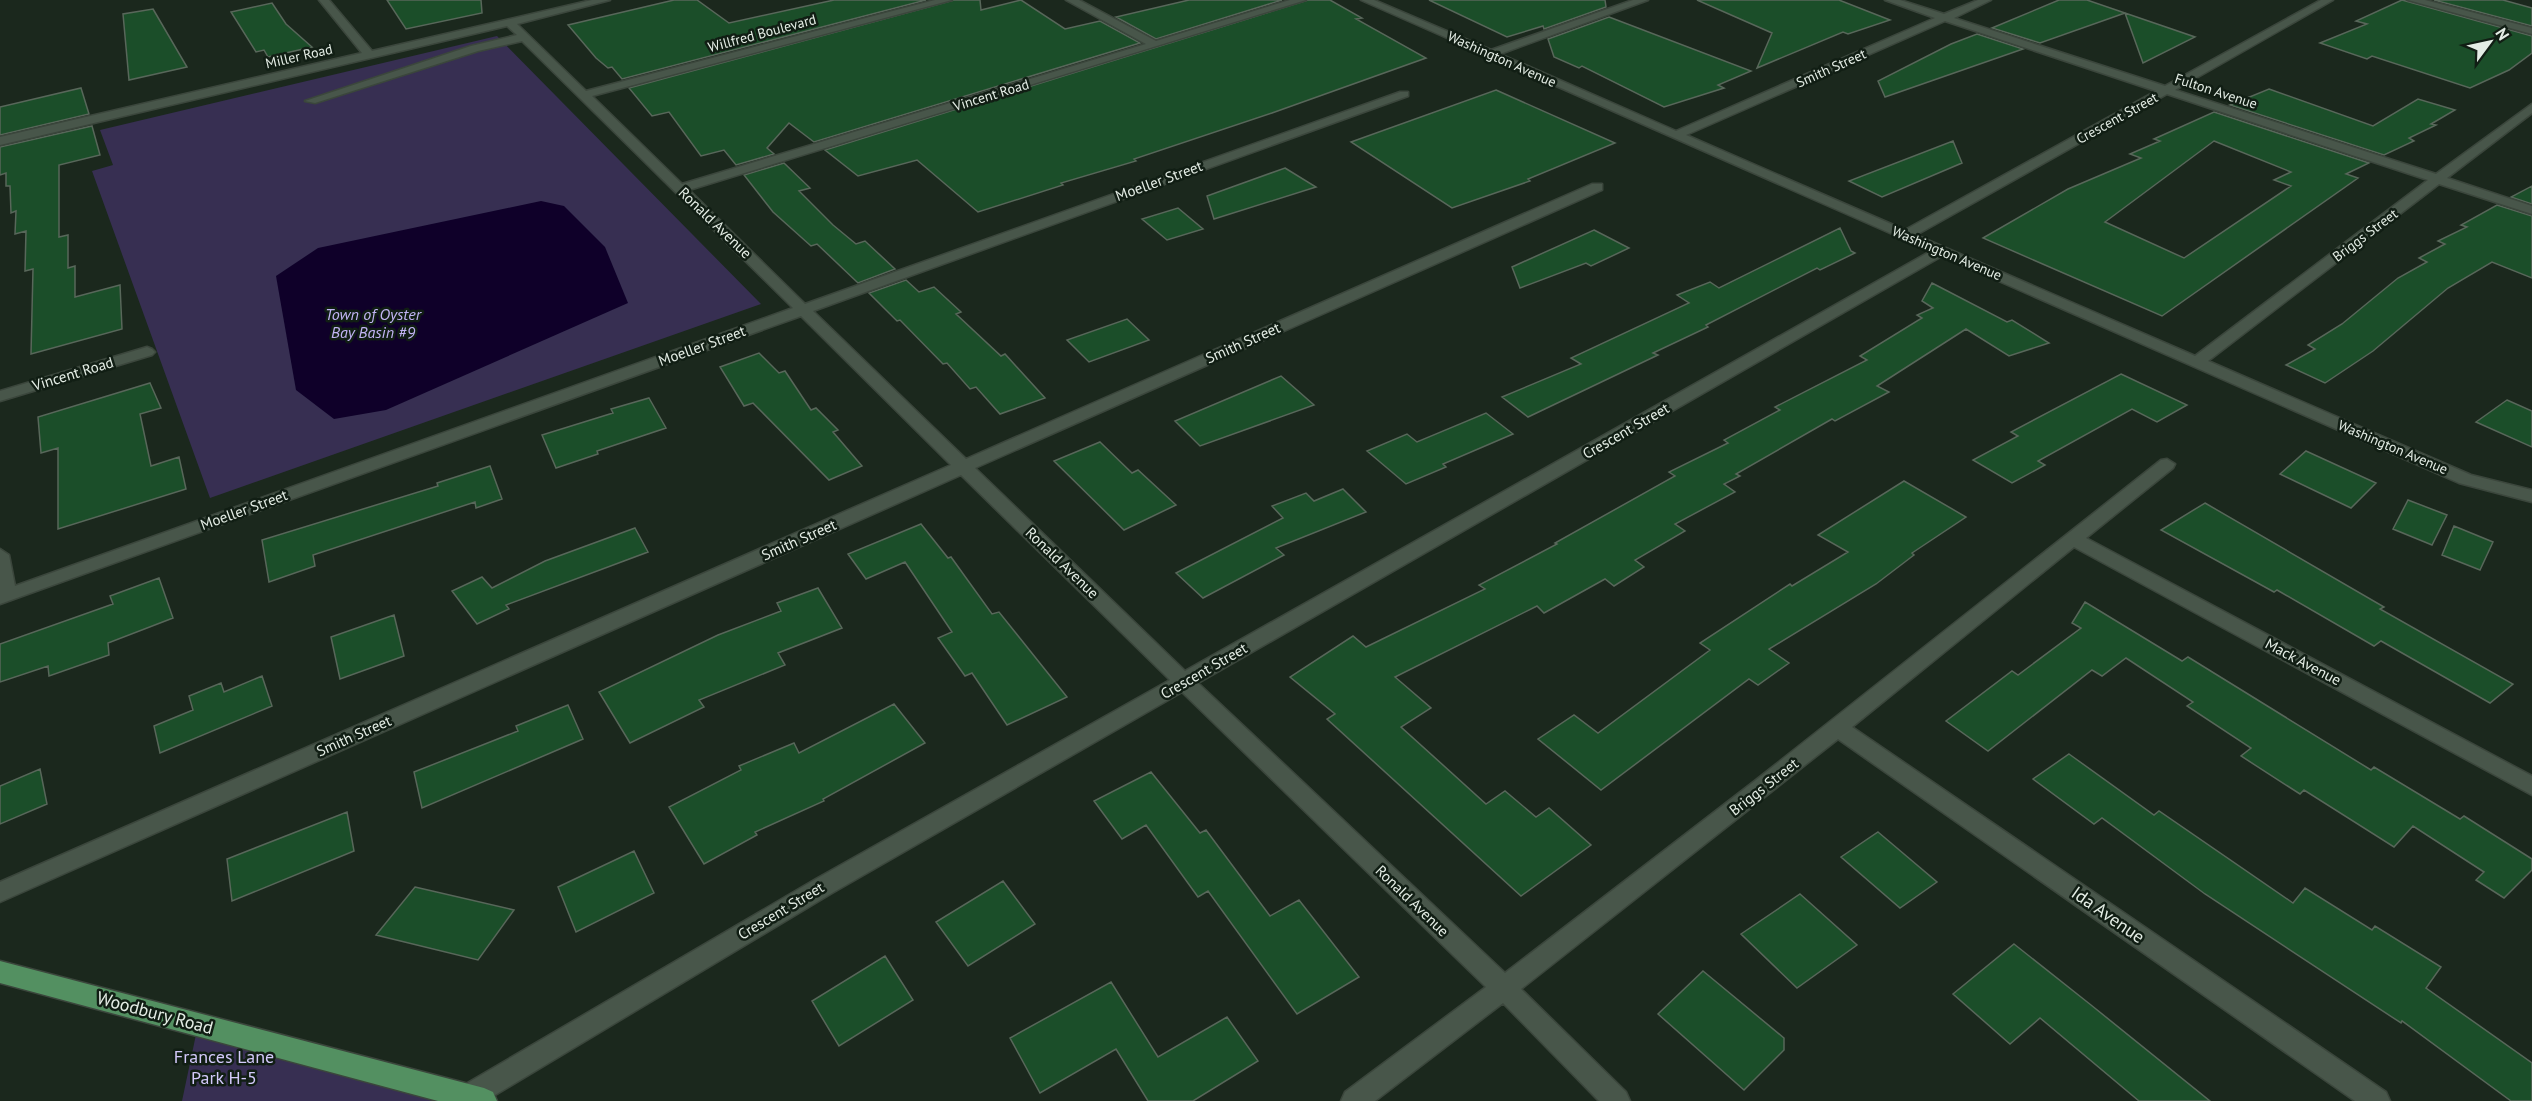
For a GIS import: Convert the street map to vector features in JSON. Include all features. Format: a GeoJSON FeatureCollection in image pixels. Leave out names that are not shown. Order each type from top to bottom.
{"type":"FeatureCollection","features":[{"type":"Feature","properties":{"kind":"main road","name":"Woodbury Road"},"geometry":{"type":"LineString","coordinates":[[0,972],[476,1099]]}},
{"type":"Feature","properties":{"kind":"street"},"geometry":{"type":"LineString","coordinates":[[324,0],[369,55]]}},
{"type":"Feature","properties":{"kind":"street","name":"Miller Road"},"geometry":{"type":"LineString","coordinates":[[0,141],[510,23],[573,3],[605,0]]}},
{"type":"Feature","properties":{"kind":"street","name":"Willfred Boulevard"},"geometry":{"type":"LineString","coordinates":[[584,95],[947,0]]}},
{"type":"Feature","properties":{"kind":"street"},"geometry":{"type":"LineString","coordinates":[[1071,0],[1156,45]]}},
{"type":"Feature","properties":{"kind":"street","name":"Vincent Road"},"geometry":{"type":"LineString","coordinates":[[680,189],[1301,0]]}},
{"type":"Feature","properties":{"kind":"street","name":"Washington Avenue"},"geometry":{"type":"LineString","coordinates":[[1366,0],[2465,479],[2532,496]]}},
{"type":"Feature","properties":{"kind":"street"},"geometry":{"type":"LineString","coordinates":[[1491,54],[1643,0]]}},
{"type":"Feature","properties":{"kind":"street","name":"Fulton Avenue"},"geometry":{"type":"LineString","coordinates":[[1890,0],[2532,210]]}},
{"type":"Feature","properties":{"kind":"street","name":"Smith Street"},"geometry":{"type":"LineString","coordinates":[[1676,135],[1986,0]]}},
{"type":"Feature","properties":{"kind":"street","name":"Crescent Street"},"geometry":{"type":"LineString","coordinates":[[1905,235],[2328,0]]}},
{"type":"Feature","properties":{"kind":"street"},"geometry":{"type":"LineString","coordinates":[[2413,0],[2532,31]]}},
{"type":"Feature","properties":{"kind":"street","name":"Ronald Avenue"},"geometry":{"type":"LineString","coordinates":[[510,23],[1184,683],[1505,989],[1617,1101]]}},
{"type":"Feature","properties":{"kind":"street"},"geometry":{"type":"LineString","coordinates":[[311,101],[475,48],[524,37]]}},
{"type":"Feature","properties":{"kind":"street","name":"Moeller Street"},"geometry":{"type":"LineString","coordinates":[[3,597],[1404,93]]}},
{"type":"Feature","properties":{"kind":"street","name":"Briggs Street"},"geometry":{"type":"LineString","coordinates":[[2197,362],[2532,107]]}},
{"type":"Feature","properties":{"kind":"street","name":"Smith Street"},"geometry":{"type":"LineString","coordinates":[[0,892],[1598,188]]}},
{"type":"Feature","properties":{"kind":"street","name":"Crescent Street"},"geometry":{"type":"LineString","coordinates":[[476,1099],[824,886],[1942,251]]}},
{"type":"Feature","properties":{"kind":"street","name":"Vincent Road"},"geometry":{"type":"LineString","coordinates":[[0,396],[147,352]]}},
{"type":"Feature","properties":{"kind":"street","name":"Briggs Street"},"geometry":{"type":"LineString","coordinates":[[1354,1101],[1505,989],[1838,728],[2167,464]]}},
{"type":"Feature","properties":{"kind":"street","name":"Mack Avenue"},"geometry":{"type":"LineString","coordinates":[[2073,539],[2532,786]]}},
{"type":"Feature","properties":{"kind":"street"},"geometry":{"type":"LineString","coordinates":[[0,555],[3,597]]}},
{"type":"Feature","properties":{"kind":"street","name":"Ida Avenue"},"geometry":{"type":"LineString","coordinates":[[1838,728],[2377,1101]]}},
{"type":"Feature","properties":{"kind":"green space"},"geometry":{"type":"Polygon","coordinates":[[[497,36],[761,304],[210,498],[92,171],[113,165],[100,130],[497,36]]]}},
{"type":"Feature","properties":{"kind":"green space","name":"Frances Lane Park H-5"},"geometry":{"type":"Polygon","coordinates":[[[198,1025],[482,1101],[182,1101],[198,1025]]]}},
{"type":"Feature","properties":{"kind":"water","name":"Town of Oyster Bay Basin #9"},"geometry":{"type":"Polygon","coordinates":[[[541,201],[564,206],[605,247],[628,303],[386,410],[334,419],[296,390],[276,276],[318,248],[541,201]]]}},
{"type":"Feature","properties":{"kind":"building"},"geometry":{"type":"Polygon","coordinates":[[[387,0],[481,0],[482,13],[406,29],[387,0]]]}},
{"type":"Feature","properties":{"kind":"building"},"geometry":{"type":"Polygon","coordinates":[[[674,0],[697,0],[729,23],[834,0],[926,0],[622,79],[612,67],[608,68],[596,58],[568,25],[674,0]]]}},
{"type":"Feature","properties":{"kind":"building"},"geometry":{"type":"Polygon","coordinates":[[[954,0],[980,0],[981,10],[1021,0],[1065,29],[1100,21],[1140,43],[814,142],[789,123],[767,148],[774,154],[736,165],[724,150],[701,156],[669,112],[652,116],[629,88],[954,0]]]}},
{"type":"Feature","properties":{"kind":"building"},"geometry":{"type":"Polygon","coordinates":[[[1189,0],[1282,0],[1156,39],[1116,17],[1189,0]]]}},
{"type":"Feature","properties":{"kind":"building"},"geometry":{"type":"Polygon","coordinates":[[[1308,0],[1330,0],[1362,18],[1356,19],[1426,58],[1134,159],[1136,161],[1061,183],[1063,185],[978,212],[917,160],[858,176],[825,150],[1308,0]]]}},
{"type":"Feature","properties":{"kind":"building"},"geometry":{"type":"Polygon","coordinates":[[[1429,0],[1605,0],[1606,7],[1544,29],[1543,26],[1507,37],[1429,0]]]}},
{"type":"Feature","properties":{"kind":"building"},"geometry":{"type":"Polygon","coordinates":[[[1697,0],[1839,0],[1890,20],[1848,34],[1843,32],[1757,68],[1772,33],[1697,0]]]}},
{"type":"Feature","properties":{"kind":"building"},"geometry":{"type":"Polygon","coordinates":[[[2059,0],[2087,0],[2125,13],[2040,43],[1992,28],[2059,0]]]}},
{"type":"Feature","properties":{"kind":"building"},"geometry":{"type":"Polygon","coordinates":[[[2402,0],[2532,36],[2532,53],[2509,70],[2470,88],[2372,56],[2367,59],[2320,43],[2367,24],[2356,21],[2402,0]]]}},
{"type":"Feature","properties":{"kind":"building"},"geometry":{"type":"Polygon","coordinates":[[[2434,0],[2503,0],[2532,8],[2532,26],[2434,0]]]}},
{"type":"Feature","properties":{"kind":"building"},"geometry":{"type":"Polygon","coordinates":[[[272,3],[286,24],[312,47],[268,57],[264,50],[256,52],[231,12],[272,3]]]}},
{"type":"Feature","properties":{"kind":"building"},"geometry":{"type":"Polygon","coordinates":[[[153,9],[187,67],[129,80],[123,14],[153,9]]]}},
{"type":"Feature","properties":{"kind":"building"},"geometry":{"type":"Polygon","coordinates":[[[2125,13],[2195,37],[2143,63],[2125,13]]]}},
{"type":"Feature","properties":{"kind":"building"},"geometry":{"type":"Polygon","coordinates":[[[1609,17],[1751,71],[1718,85],[1724,88],[1664,107],[1582,66],[1579,68],[1554,57],[1548,39],[1609,17]]]}},
{"type":"Feature","properties":{"kind":"building"},"geometry":{"type":"Polygon","coordinates":[[[1977,34],[2023,49],[1885,97],[1878,81],[1951,44],[1977,34]]]}},
{"type":"Feature","properties":{"kind":"building"},"geometry":{"type":"Polygon","coordinates":[[[81,88],[89,114],[0,135],[0,107],[81,88]]]}},
{"type":"Feature","properties":{"kind":"building"},"geometry":{"type":"Polygon","coordinates":[[[2269,89],[2373,126],[2418,99],[2455,110],[2431,124],[2436,125],[2409,138],[2414,141],[2384,155],[2230,105],[2269,89]]]}},
{"type":"Feature","properties":{"kind":"building"},"geometry":{"type":"Polygon","coordinates":[[[1496,90],[1615,143],[1528,179],[1530,181],[1452,208],[1351,142],[1496,90]]]}},
{"type":"Feature","properties":{"kind":"building"},"geometry":{"type":"Polygon","coordinates":[[[2214,112],[2369,163],[2346,174],[2358,178],[2162,316],[1983,238],[2068,189],[2141,158],[2130,154],[2160,141],[2154,139],[2214,112]],[[2214,141],[2105,222],[2184,258],[2291,186],[2274,180],[2291,172],[2214,141]]]}},
{"type":"Feature","properties":{"kind":"building"},"geometry":{"type":"Polygon","coordinates":[[[92,126],[100,155],[59,165],[59,237],[68,235],[68,268],[75,266],[75,297],[120,285],[122,329],[31,354],[33,269],[25,271],[26,231],[15,234],[16,211],[11,213],[10,186],[6,186],[6,173],[0,175],[0,147],[92,126]]]}},
{"type":"Feature","properties":{"kind":"building"},"geometry":{"type":"Polygon","coordinates":[[[1953,141],[1962,163],[1882,197],[1849,181],[1953,141]]]}},
{"type":"Feature","properties":{"kind":"building"},"geometry":{"type":"Polygon","coordinates":[[[784,163],[810,188],[799,191],[833,225],[856,244],[865,241],[895,269],[858,283],[817,244],[811,246],[773,212],[744,175],[784,163]]]}},
{"type":"Feature","properties":{"kind":"building"},"geometry":{"type":"Polygon","coordinates":[[[1285,168],[1316,187],[1214,219],[1207,196],[1285,168]]]}},
{"type":"Feature","properties":{"kind":"building"},"geometry":{"type":"Polygon","coordinates":[[[2532,186],[2532,204],[2511,197],[2532,186]]]}},
{"type":"Feature","properties":{"kind":"building"},"geometry":{"type":"Polygon","coordinates":[[[2497,205],[2532,216],[2532,278],[2492,262],[2448,288],[2373,351],[2325,383],[2286,365],[2315,349],[2308,345],[2342,324],[2398,278],[2427,262],[2419,258],[2445,244],[2438,241],[2467,227],[2461,225],[2497,205]]]}},
{"type":"Feature","properties":{"kind":"building"},"geometry":{"type":"Polygon","coordinates":[[[1178,208],[1203,229],[1167,240],[1142,219],[1178,208]]]}},
{"type":"Feature","properties":{"kind":"building"},"geometry":{"type":"Polygon","coordinates":[[[1840,228],[1851,251],[1855,253],[1820,270],[1817,268],[1706,325],[1708,327],[1653,353],[1658,355],[1528,417],[1502,397],[1581,364],[1571,358],[1689,303],[1677,295],[1710,282],[1719,288],[1840,228]]]}},
{"type":"Feature","properties":{"kind":"building"},"geometry":{"type":"Polygon","coordinates":[[[1594,230],[1629,248],[1591,266],[1586,263],[1520,288],[1512,267],[1594,230]]]}},
{"type":"Feature","properties":{"kind":"building"},"geometry":{"type":"Polygon","coordinates":[[[906,280],[919,292],[934,287],[961,312],[956,314],[1001,356],[1005,354],[1045,398],[1000,414],[976,387],[970,389],[947,363],[943,364],[900,320],[897,321],[869,293],[906,280]]]}},
{"type":"Feature","properties":{"kind":"building"},"geometry":{"type":"Polygon","coordinates":[[[1932,283],[2007,322],[2012,320],[2049,343],[2009,356],[1966,329],[1877,386],[1889,392],[1835,421],[1832,419],[1736,474],[1740,476],[1724,484],[1735,492],[1675,524],[1685,531],[1635,560],[1644,567],[1614,586],[1605,579],[1544,613],[1537,606],[1395,677],[1431,708],[1401,727],[1486,804],[1505,791],[1536,817],[1549,808],[1591,845],[1521,896],[1327,719],[1335,714],[1290,677],[1353,636],[1366,647],[1485,589],[1479,585],[1557,544],[1555,543],[1675,476],[1669,472],[1728,443],[1724,440],[1780,410],[1775,407],[1867,360],[1860,356],[1922,318],[1917,315],[1933,308],[1922,301],[1932,283]]]}},
{"type":"Feature","properties":{"kind":"building"},"geometry":{"type":"Polygon","coordinates":[[[1127,319],[1149,340],[1089,362],[1067,340],[1127,319]]]}},
{"type":"Feature","properties":{"kind":"building"},"geometry":{"type":"Polygon","coordinates":[[[759,353],[779,373],[785,371],[811,410],[816,408],[838,430],[833,432],[862,466],[829,480],[753,403],[744,406],[720,367],[759,353]]]}},
{"type":"Feature","properties":{"kind":"building"},"geometry":{"type":"Polygon","coordinates":[[[2121,374],[2187,405],[2157,422],[2132,409],[2038,461],[2045,465],[2012,483],[1973,460],[2018,436],[2011,432],[2121,374]]]}},
{"type":"Feature","properties":{"kind":"building"},"geometry":{"type":"Polygon","coordinates":[[[1281,376],[1314,405],[1200,446],[1175,421],[1281,376]]]}},
{"type":"Feature","properties":{"kind":"building"},"geometry":{"type":"Polygon","coordinates":[[[150,383],[161,408],[140,414],[151,466],[179,457],[186,489],[58,529],[58,448],[41,453],[38,417],[150,383]]]}},
{"type":"Feature","properties":{"kind":"building"},"geometry":{"type":"Polygon","coordinates":[[[649,398],[666,428],[597,451],[598,454],[556,468],[542,435],[613,413],[611,409],[649,398]]]}},
{"type":"Feature","properties":{"kind":"building"},"geometry":{"type":"Polygon","coordinates":[[[2507,400],[2532,411],[2532,447],[2476,422],[2507,400]]]}},
{"type":"Feature","properties":{"kind":"building"},"geometry":{"type":"Polygon","coordinates":[[[1486,413],[1513,434],[1443,464],[1446,467],[1406,484],[1367,451],[1407,434],[1417,442],[1486,413]]]}},
{"type":"Feature","properties":{"kind":"building"},"geometry":{"type":"Polygon","coordinates":[[[1100,442],[1132,473],[1138,470],[1176,505],[1124,530],[1054,461],[1100,442]]]}},
{"type":"Feature","properties":{"kind":"building"},"geometry":{"type":"Polygon","coordinates":[[[2306,451],[2376,483],[2351,508],[2280,474],[2306,451]]]}},
{"type":"Feature","properties":{"kind":"building"},"geometry":{"type":"Polygon","coordinates":[[[490,466],[502,499],[476,508],[475,502],[313,555],[315,566],[269,582],[262,540],[438,486],[437,483],[490,466]]]}},
{"type":"Feature","properties":{"kind":"building"},"geometry":{"type":"Polygon","coordinates":[[[1904,481],[1966,517],[1912,553],[1914,555],[1876,584],[1769,649],[1789,663],[1758,685],[1749,679],[1601,790],[1538,739],[1574,715],[1598,733],[1710,650],[1700,643],[1790,584],[1792,586],[1848,552],[1818,535],[1904,481]]]}},
{"type":"Feature","properties":{"kind":"building"},"geometry":{"type":"Polygon","coordinates":[[[1343,489],[1366,512],[1276,548],[1284,555],[1203,598],[1176,573],[1283,518],[1272,506],[1306,493],[1314,501],[1343,489]]]}},
{"type":"Feature","properties":{"kind":"building"},"geometry":{"type":"Polygon","coordinates":[[[2408,500],[2447,515],[2432,545],[2393,529],[2408,500]]]}},
{"type":"Feature","properties":{"kind":"building"},"geometry":{"type":"Polygon","coordinates":[[[2205,503],[2384,607],[2380,609],[2513,684],[2490,703],[2381,641],[2374,646],[2277,590],[2274,592],[2161,530],[2205,503]]]}},
{"type":"Feature","properties":{"kind":"building"},"geometry":{"type":"Polygon","coordinates":[[[921,524],[948,558],[951,557],[992,614],[999,612],[1067,697],[1007,725],[972,673],[965,676],[938,638],[952,632],[905,562],[866,579],[848,554],[921,524]]]}},
{"type":"Feature","properties":{"kind":"building"},"geometry":{"type":"Polygon","coordinates":[[[2454,526],[2493,542],[2480,570],[2442,555],[2454,526]]]}},
{"type":"Feature","properties":{"kind":"building"},"geometry":{"type":"Polygon","coordinates":[[[635,528],[648,552],[506,605],[509,609],[477,624],[452,591],[482,577],[492,588],[545,561],[635,528]]]}},
{"type":"Feature","properties":{"kind":"building"},"geometry":{"type":"Polygon","coordinates":[[[159,578],[173,618],[108,643],[109,655],[49,676],[48,666],[0,682],[0,644],[113,604],[110,596],[159,578]]]}},
{"type":"Feature","properties":{"kind":"building"},"geometry":{"type":"Polygon","coordinates":[[[818,588],[842,628],[778,653],[785,665],[699,700],[704,707],[630,743],[599,692],[718,635],[781,611],[777,603],[818,588]]]}},
{"type":"Feature","properties":{"kind":"building"},"geometry":{"type":"Polygon","coordinates":[[[2085,602],[2182,661],[2188,657],[2371,770],[2374,767],[2460,819],[2464,816],[2532,859],[2532,870],[2504,898],[2476,880],[2484,872],[2413,826],[2394,847],[2304,790],[2300,794],[2241,756],[2251,748],[2187,706],[2193,702],[2126,658],[2102,676],[2092,670],[1988,751],[1946,721],[2012,671],[2018,675],[2081,628],[2072,623],[2085,602]]]}},
{"type":"Feature","properties":{"kind":"building"},"geometry":{"type":"Polygon","coordinates":[[[394,615],[404,656],[340,679],[331,637],[394,615]]]}},
{"type":"Feature","properties":{"kind":"building"},"geometry":{"type":"Polygon","coordinates":[[[262,676],[272,706],[160,753],[154,726],[193,710],[189,696],[221,683],[224,692],[262,676]]]}},
{"type":"Feature","properties":{"kind":"building"},"geometry":{"type":"Polygon","coordinates":[[[894,704],[925,743],[823,799],[824,801],[755,832],[757,835],[704,864],[669,807],[741,770],[739,766],[794,743],[799,753],[894,704]]]}},
{"type":"Feature","properties":{"kind":"building"},"geometry":{"type":"Polygon","coordinates":[[[568,705],[583,739],[422,808],[414,772],[518,731],[516,726],[568,705]]]}},
{"type":"Feature","properties":{"kind":"building"},"geometry":{"type":"Polygon","coordinates":[[[2069,754],[2154,815],[2159,811],[2293,903],[2305,888],[2372,930],[2375,926],[2441,967],[2426,988],[2532,1063],[2532,1101],[2511,1101],[2402,1021],[2401,1023],[2205,894],[2102,818],[2094,824],[2033,779],[2069,754]]]}},
{"type":"Feature","properties":{"kind":"building"},"geometry":{"type":"Polygon","coordinates":[[[40,769],[47,804],[0,824],[0,786],[40,769]]]}},
{"type":"Feature","properties":{"kind":"building"},"geometry":{"type":"Polygon","coordinates":[[[1151,772],[1200,833],[1206,830],[1270,916],[1299,900],[1359,977],[1297,1014],[1208,891],[1198,897],[1146,825],[1122,839],[1094,801],[1151,772]]]}},
{"type":"Feature","properties":{"kind":"building"},"geometry":{"type":"Polygon","coordinates":[[[347,812],[354,851],[232,901],[227,859],[347,812]]]}},
{"type":"Feature","properties":{"kind":"building"},"geometry":{"type":"Polygon","coordinates":[[[1878,832],[1937,882],[1900,908],[1841,857],[1878,832]]]}},
{"type":"Feature","properties":{"kind":"building"},"geometry":{"type":"Polygon","coordinates":[[[634,851],[654,893],[576,932],[558,887],[634,851]]]}},
{"type":"Feature","properties":{"kind":"building"},"geometry":{"type":"Polygon","coordinates":[[[1003,881],[1035,924],[968,966],[936,922],[1003,881]]]}},
{"type":"Feature","properties":{"kind":"building"},"geometry":{"type":"Polygon","coordinates":[[[415,887],[514,910],[478,960],[376,935],[415,887]]]}},
{"type":"Feature","properties":{"kind":"building"},"geometry":{"type":"Polygon","coordinates":[[[1800,894],[1857,945],[1797,988],[1741,934],[1800,894]]]}},
{"type":"Feature","properties":{"kind":"building"},"geometry":{"type":"Polygon","coordinates":[[[2014,944],[2210,1101],[2139,1101],[2040,1018],[2010,1044],[1953,994],[2014,944]]]}},
{"type":"Feature","properties":{"kind":"building"},"geometry":{"type":"Polygon","coordinates":[[[885,956],[913,1000],[839,1046],[812,1001],[885,956]]]}},
{"type":"Feature","properties":{"kind":"building"},"geometry":{"type":"Polygon","coordinates":[[[1703,971],[1784,1038],[1784,1050],[1744,1090],[1658,1014],[1703,971]]]}},
{"type":"Feature","properties":{"kind":"building"},"geometry":{"type":"Polygon","coordinates":[[[1111,982],[1158,1057],[1227,1017],[1258,1061],[1193,1101],[1148,1101],[1116,1049],[1040,1093],[1010,1038],[1111,982]]]}}]}
